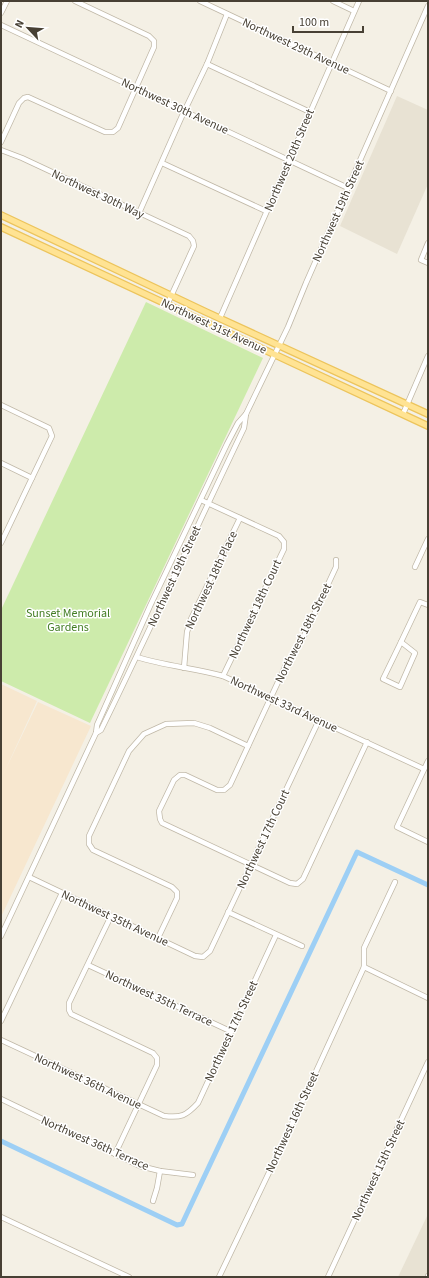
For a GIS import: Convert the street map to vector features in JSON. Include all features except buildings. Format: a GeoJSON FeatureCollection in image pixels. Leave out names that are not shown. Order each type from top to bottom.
{"type":"FeatureCollection","features":[{"type":"Feature","properties":{"kind":"main road","name":"Northwest 31st Avenue"},"geometry":{"type":"LineString","coordinates":[[1,215],[428,414]]}},
{"type":"Feature","properties":{"kind":"main road","name":"Northwest 31st Avenue"},"geometry":{"type":"LineString","coordinates":[[1,227],[428,426]]}},
{"type":"Feature","properties":{"kind":"street"},"geometry":{"type":"LineString","coordinates":[[1,13],[7,1]]}},
{"type":"Feature","properties":{"kind":"street"},"geometry":{"type":"LineString","coordinates":[[1,142],[19,103],[24,98],[28,97],[105,132],[113,132],[118,128],[154,48],[154,42],[149,36],[75,1]]}},
{"type":"Feature","properties":{"kind":"street","name":"Northwest 29th Avenue"},"geometry":{"type":"LineString","coordinates":[[200,1],[391,91]]}},
{"type":"Feature","properties":{"kind":"street"},"geometry":{"type":"LineString","coordinates":[[333,1],[354,11]]}},
{"type":"Feature","properties":{"kind":"street","name":"Northwest 20th Street"},"geometry":{"type":"LineString","coordinates":[[220,318],[359,1]]}},
{"type":"Feature","properties":{"kind":"street","name":"Northwest 19th Street"},"geometry":{"type":"LineString","coordinates":[[1,936],[96,733],[97,725],[117,678],[238,423],[246,414],[275,354],[428,6]]}},
{"type":"Feature","properties":{"kind":"street"},"geometry":{"type":"LineString","coordinates":[[139,213],[207,64],[227,14]]}},
{"type":"Feature","properties":{"kind":"street","name":"Northwest 30th Avenue"},"geometry":{"type":"LineString","coordinates":[[1,25],[348,188]]}},
{"type":"Feature","properties":{"kind":"street"},"geometry":{"type":"LineString","coordinates":[[207,64],[310,112]]}},
{"type":"Feature","properties":{"kind":"street","name":"Northwest 30th Way"},"geometry":{"type":"LineString","coordinates":[[1,150],[22,158],[189,236],[193,241],[194,246],[172,296]]}},
{"type":"Feature","properties":{"kind":"street"},"geometry":{"type":"LineString","coordinates":[[162,163],[266,212]]}},
{"type":"Feature","properties":{"kind":"street"},"geometry":{"type":"LineString","coordinates":[[428,243],[421,260],[428,263]]}},
{"type":"Feature","properties":{"kind":"street"},"geometry":{"type":"LineString","coordinates":[[167,305],[172,296]]}},
{"type":"Feature","properties":{"kind":"street"},"geometry":{"type":"LineString","coordinates":[[403,414],[428,356]]}},
{"type":"Feature","properties":{"kind":"street"},"geometry":{"type":"LineString","coordinates":[[1,405],[49,428],[52,436],[1,543]]}},
{"type":"Feature","properties":{"kind":"street","name":"Northwest 19th Street"},"geometry":{"type":"LineString","coordinates":[[96,733],[101,730],[137,657],[244,428],[246,414]]}},
{"type":"Feature","properties":{"kind":"street"},"geometry":{"type":"LineString","coordinates":[[1,463],[32,478]]}},
{"type":"Feature","properties":{"kind":"street"},"geometry":{"type":"LineString","coordinates":[[201,500],[240,518]]}},
{"type":"Feature","properties":{"kind":"street","name":"Northwest 18th Court"},"geometry":{"type":"LineString","coordinates":[[223,676],[284,549],[284,542],[279,536],[240,518]]}},
{"type":"Feature","properties":{"kind":"street","name":"Northwest 18th Place"},"geometry":{"type":"LineString","coordinates":[[184,668],[187,632],[191,619],[240,518]]}},
{"type":"Feature","properties":{"kind":"street"},"geometry":{"type":"LineString","coordinates":[[415,567],[428,539]]}},
{"type":"Feature","properties":{"kind":"street","name":"Northwest 18th Street"},"geometry":{"type":"LineString","coordinates":[[251,864],[162,823],[159,811],[174,780],[180,775],[185,775],[217,790],[224,790],[230,785],[285,667],[303,638],[330,582],[336,568],[336,560]]}},
{"type":"Feature","properties":{"kind":"street"},"geometry":{"type":"LineString","coordinates":[[401,642],[415,653],[400,687],[383,679],[420,602],[428,605]]}},
{"type":"Feature","properties":{"kind":"street","name":"Northwest 33rd Avenue"},"geometry":{"type":"LineString","coordinates":[[137,657],[155,663],[209,672],[223,676],[424,769]]}},
{"type":"Feature","properties":{"kind":"street","name":"Northwest 17th Court"},"geometry":{"type":"LineString","coordinates":[[203,957],[210,951],[319,720]]}},
{"type":"Feature","properties":{"kind":"street"},"geometry":{"type":"LineString","coordinates":[[158,938],[176,898],[177,892],[172,887],[94,850],[89,844],[89,836],[129,751],[144,734],[166,724],[194,723],[210,728],[248,746]]}},
{"type":"Feature","properties":{"kind":"street"},"geometry":{"type":"LineString","coordinates":[[251,864],[290,883],[297,884],[302,879],[367,742]]}},
{"type":"Feature","properties":{"kind":"street"},"geometry":{"type":"LineString","coordinates":[[428,761],[397,827],[428,842]]}},
{"type":"Feature","properties":{"kind":"street","name":"Northwest 35th Avenue"},"geometry":{"type":"LineString","coordinates":[[28,877],[195,956],[203,957]]}},
{"type":"Feature","properties":{"kind":"street"},"geometry":{"type":"LineString","coordinates":[[395,882],[364,948],[364,967],[428,998]]}},
{"type":"Feature","properties":{"kind":"street"},"geometry":{"type":"LineString","coordinates":[[1,1021],[62,893]]}},
{"type":"Feature","properties":{"kind":"street"},"geometry":{"type":"LineString","coordinates":[[228,912],[302,946]]}},
{"type":"Feature","properties":{"kind":"street"},"geometry":{"type":"LineString","coordinates":[[111,916],[69,1004],[69,1010],[71,1014],[153,1053],[157,1058],[157,1065],[115,1154]]}},
{"type":"Feature","properties":{"kind":"street","name":"Northwest 17th Street"},"geometry":{"type":"LineString","coordinates":[[176,1118],[185,1115],[198,1103],[230,1031],[276,935]]}},
{"type":"Feature","properties":{"kind":"street","name":"Northwest 35th Terrace"},"geometry":{"type":"LineString","coordinates":[[88,965],[230,1031]]}},
{"type":"Feature","properties":{"kind":"street","name":"Northwest 16th Street"},"geometry":{"type":"LineString","coordinates":[[219,1277],[364,967]]}},
{"type":"Feature","properties":{"kind":"street","name":"Northwest 36th Avenue"},"geometry":{"type":"LineString","coordinates":[[1,1040],[138,1105],[164,1116],[176,1118]]}},
{"type":"Feature","properties":{"kind":"street","name":"Northwest 15th Street"},"geometry":{"type":"LineString","coordinates":[[328,1277],[428,1062]]}},
{"type":"Feature","properties":{"kind":"street","name":"Northwest 36th Terrace"},"geometry":{"type":"LineString","coordinates":[[1,1099],[140,1166],[160,1171],[193,1175]]}},
{"type":"Feature","properties":{"kind":"street"},"geometry":{"type":"LineString","coordinates":[[153,1201],[160,1171]]}},
{"type":"Feature","properties":{"kind":"street"},"geometry":{"type":"LineString","coordinates":[[1,1218],[129,1277]]}},
{"type":"Feature","properties":{"kind":"shaded area"},"geometry":{"type":"Polygon","coordinates":[[[397,96],[428,110],[428,184],[397,254],[340,226],[397,96]]]}},
{"type":"Feature","properties":{"kind":"shaded area"},"geometry":{"type":"Polygon","coordinates":[[[1,684],[37,701],[3,775],[38,702],[91,726],[1,917],[1,684]]]}},
{"type":"Feature","properties":{"kind":"shaded area"},"geometry":{"type":"Polygon","coordinates":[[[428,1214],[428,1277],[398,1277],[428,1214]]]}},
{"type":"Feature","properties":{"kind":"green space","name":"Sunset Memorial Gardens"},"geometry":{"type":"Polygon","coordinates":[[[146,302],[263,358],[90,723],[1,681],[1,610],[146,302]]]}},
{"type":"Feature","properties":{"kind":"waterway"},"geometry":{"type":"LineString","coordinates":[[1,1141],[177,1225],[182,1224],[357,852],[428,885]]}}]}
